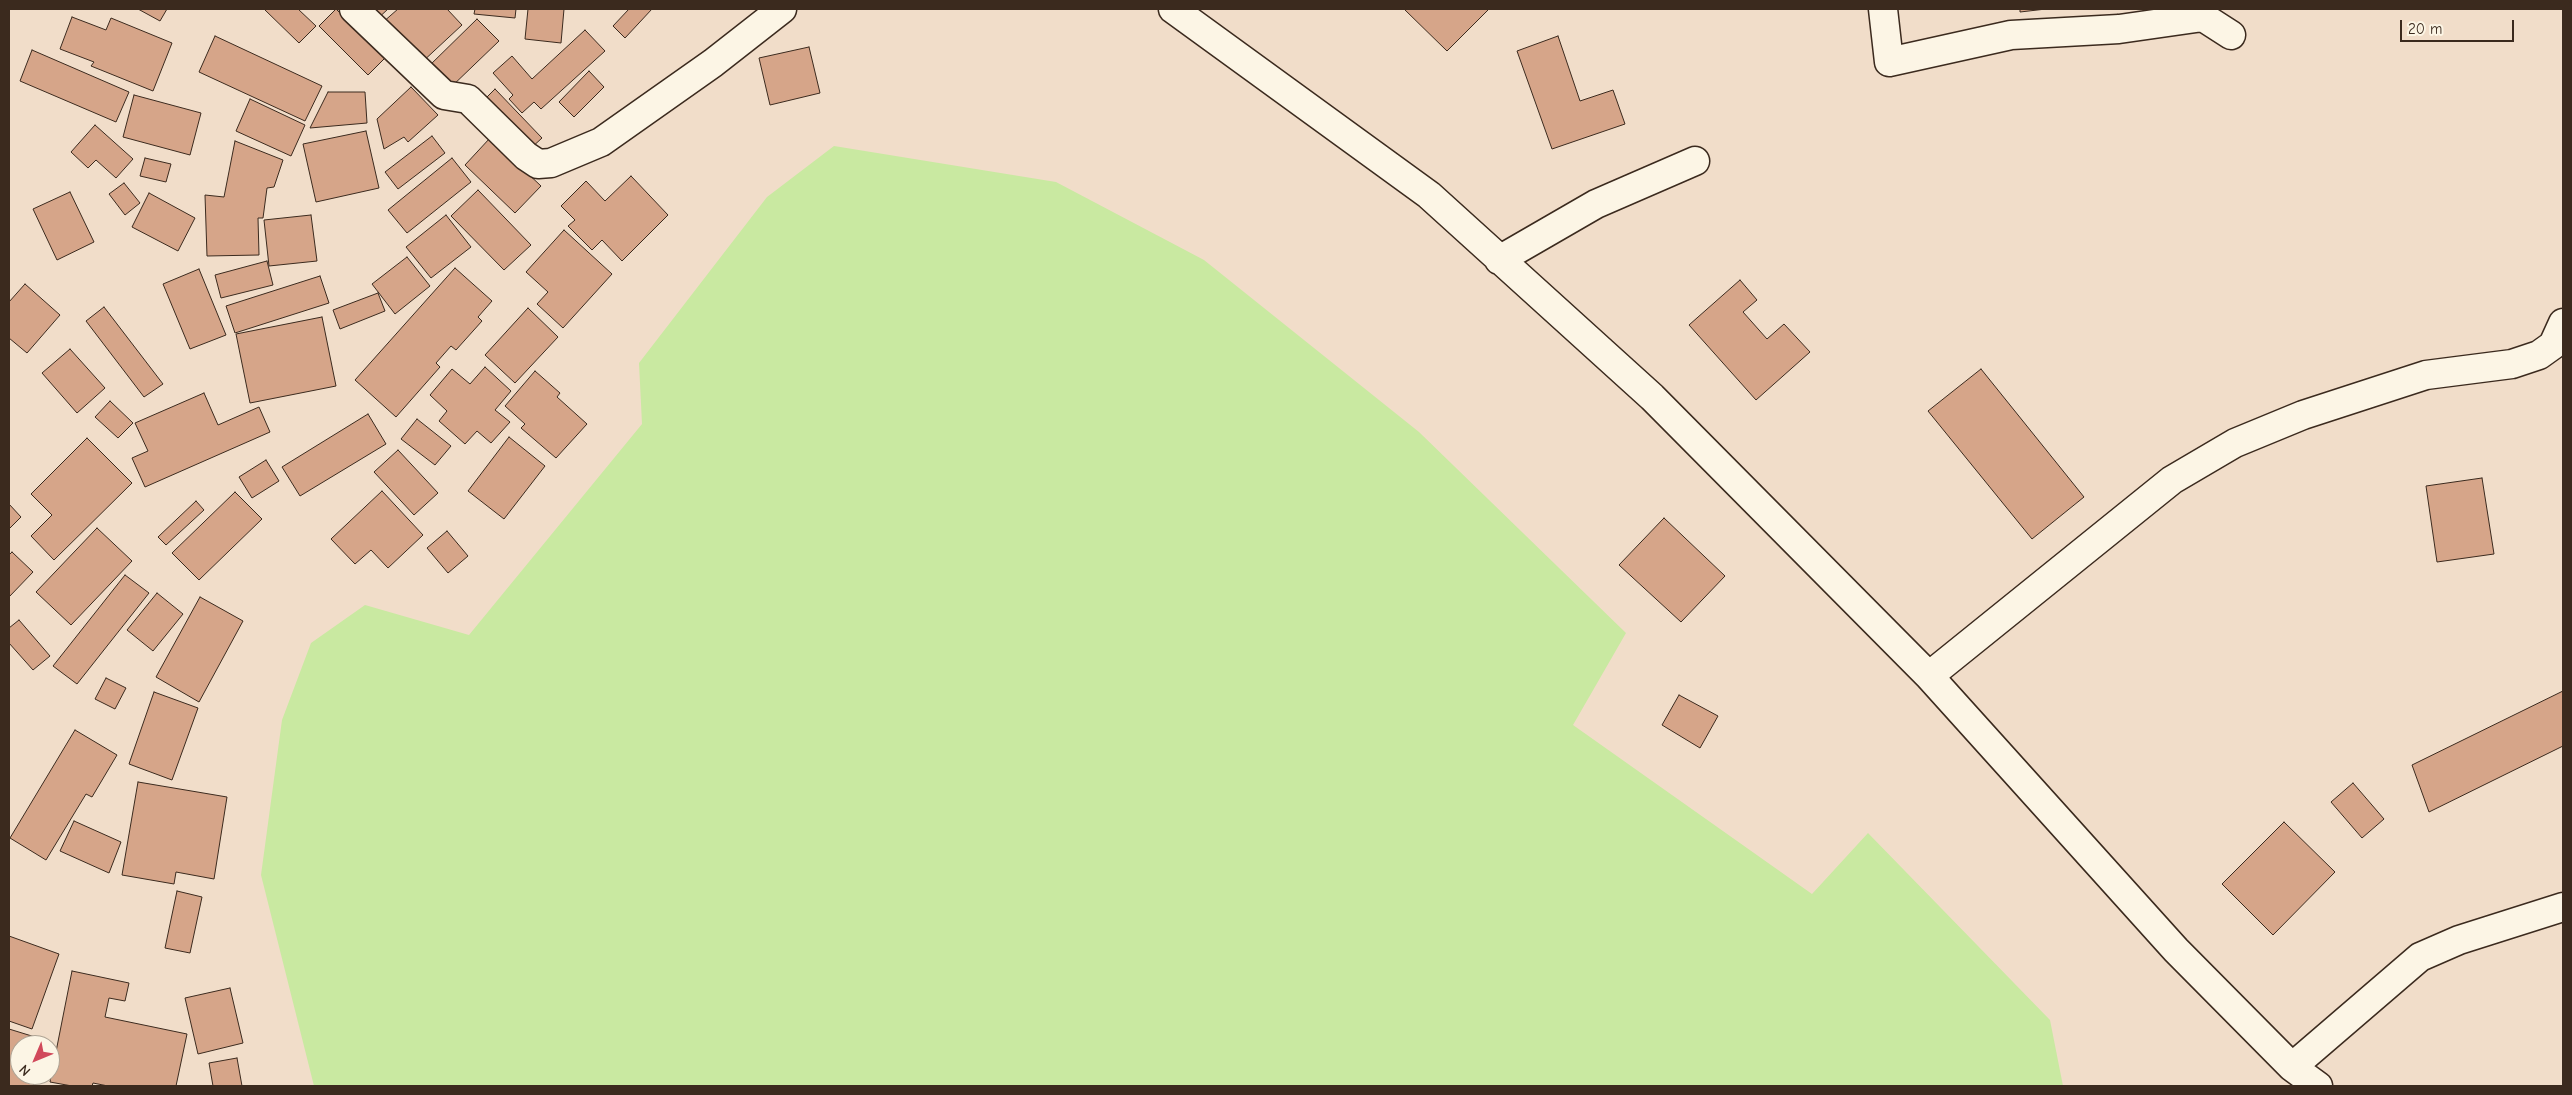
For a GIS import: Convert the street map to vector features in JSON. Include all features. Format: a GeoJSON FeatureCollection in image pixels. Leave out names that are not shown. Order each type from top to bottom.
{"type":"FeatureCollection","features":[{"type":"Feature","properties":{"kind":"street"},"geometry":{"type":"LineString","coordinates":[[354,9],[444,94],[468,98],[526,156],[538,164],[551,163],[601,142],[713,63],[782,9]]}},
{"type":"Feature","properties":{"kind":"street"},"geometry":{"type":"LineString","coordinates":[[1173,9],[1429,195],[1652,397],[1929,676],[2176,950],[2292,1067],[2318,1086]]}},
{"type":"Feature","properties":{"kind":"street"},"geometry":{"type":"LineString","coordinates":[[1883,9],[1889,62],[2011,34],[2119,29],[2202,17],[2231,35]]}},
{"type":"Feature","properties":{"kind":"street"},"geometry":{"type":"LineString","coordinates":[[1499,260],[1596,204],[1695,161]]}},
{"type":"Feature","properties":{"kind":"street"},"geometry":{"type":"LineString","coordinates":[[1929,676],[2172,480],[2235,443],[2303,415],[2426,375],[2512,364],[2539,356],[2553,345],[2563,323]]}},
{"type":"Feature","properties":{"kind":"street"},"geometry":{"type":"LineString","coordinates":[[2292,1067],[2420,957],[2459,940],[2563,907]]}},
{"type":"Feature","properties":{"kind":"green space"},"geometry":{"type":"Polygon","coordinates":[[[834,146],[1056,182],[1204,260],[1419,432],[1626,633],[1573,725],[1812,894],[1868,833],[2050,1020],[2063,1086],[314,1086],[261,875],[282,720],[311,643],[365,605],[469,635],[642,424],[639,363],[767,197],[834,146]]]}},
{"type":"Feature","properties":{"kind":"building"},"geometry":{"type":"Polygon","coordinates":[[[138,9],[167,9],[160,21],[138,9]]]}},
{"type":"Feature","properties":{"kind":"building"},"geometry":{"type":"Polygon","coordinates":[[[264,9],[298,9],[316,26],[299,43],[264,9]]]}},
{"type":"Feature","properties":{"kind":"building"},"geometry":{"type":"Polygon","coordinates":[[[336,9],[385,58],[368,75],[319,26],[336,9]]]}},
{"type":"Feature","properties":{"kind":"building"},"geometry":{"type":"Polygon","coordinates":[[[364,9],[388,9],[375,21],[364,9]]]}},
{"type":"Feature","properties":{"kind":"building"},"geometry":{"type":"Polygon","coordinates":[[[398,9],[447,9],[462,25],[420,64],[382,23],[398,9]]]}},
{"type":"Feature","properties":{"kind":"building"},"geometry":{"type":"Polygon","coordinates":[[[475,9],[516,9],[515,18],[474,14],[475,9]]]}},
{"type":"Feature","properties":{"kind":"building"},"geometry":{"type":"Polygon","coordinates":[[[528,9],[564,9],[561,43],[525,39],[528,9]]]}},
{"type":"Feature","properties":{"kind":"building"},"geometry":{"type":"Polygon","coordinates":[[[629,9],[652,9],[625,38],[613,26],[629,9]]]}},
{"type":"Feature","properties":{"kind":"building"},"geometry":{"type":"Polygon","coordinates":[[[1404,9],[1489,9],[1447,51],[1404,9]]]}},
{"type":"Feature","properties":{"kind":"building"},"geometry":{"type":"Polygon","coordinates":[[[2020,9],[2046,9],[2020,12],[2020,9]]]}},
{"type":"Feature","properties":{"kind":"building"},"geometry":{"type":"Polygon","coordinates":[[[72,17],[106,30],[111,18],[172,43],[153,91],[91,66],[94,62],[60,49],[72,17]]]}},
{"type":"Feature","properties":{"kind":"building"},"geometry":{"type":"Polygon","coordinates":[[[477,19],[499,41],[449,89],[428,67],[477,19]]]}},
{"type":"Feature","properties":{"kind":"building"},"geometry":{"type":"Polygon","coordinates":[[[585,30],[605,51],[541,109],[534,102],[522,113],[509,99],[513,95],[493,73],[512,56],[532,79],[585,30]]]}},
{"type":"Feature","properties":{"kind":"building"},"geometry":{"type":"Polygon","coordinates":[[[215,36],[322,86],[305,121],[199,72],[215,36]]]}},
{"type":"Feature","properties":{"kind":"building"},"geometry":{"type":"Polygon","coordinates":[[[1558,36],[1580,101],[1613,90],[1625,124],[1552,149],[1517,51],[1558,36]]]}},
{"type":"Feature","properties":{"kind":"building"},"geometry":{"type":"Polygon","coordinates":[[[809,47],[820,93],[770,105],[759,58],[809,47]]]}},
{"type":"Feature","properties":{"kind":"building"},"geometry":{"type":"Polygon","coordinates":[[[32,50],[129,92],[116,122],[20,81],[32,50]]]}},
{"type":"Feature","properties":{"kind":"building"},"geometry":{"type":"Polygon","coordinates":[[[589,71],[604,87],[574,117],[559,102],[589,71]]]}},
{"type":"Feature","properties":{"kind":"building"},"geometry":{"type":"Polygon","coordinates":[[[411,87],[438,115],[408,142],[404,137],[384,149],[377,119],[411,87]]]}},
{"type":"Feature","properties":{"kind":"building"},"geometry":{"type":"Polygon","coordinates":[[[495,89],[542,138],[530,149],[482,102],[495,89]]]}},
{"type":"Feature","properties":{"kind":"building"},"geometry":{"type":"Polygon","coordinates":[[[328,92],[365,92],[367,123],[310,128],[328,92]]]}},
{"type":"Feature","properties":{"kind":"building"},"geometry":{"type":"Polygon","coordinates":[[[134,95],[201,113],[190,155],[123,137],[134,95]]]}},
{"type":"Feature","properties":{"kind":"building"},"geometry":{"type":"Polygon","coordinates":[[[250,99],[305,125],[291,156],[236,131],[250,99]]]}},
{"type":"Feature","properties":{"kind":"building"},"geometry":{"type":"Polygon","coordinates":[[[95,125],[133,159],[116,178],[96,160],[88,168],[71,152],[95,125]]]}},
{"type":"Feature","properties":{"kind":"building"},"geometry":{"type":"Polygon","coordinates":[[[366,131],[379,188],[316,202],[303,144],[366,131]]]}},
{"type":"Feature","properties":{"kind":"building"},"geometry":{"type":"Polygon","coordinates":[[[432,136],[445,153],[398,189],[385,172],[432,136]]]}},
{"type":"Feature","properties":{"kind":"building"},"geometry":{"type":"Polygon","coordinates":[[[490,138],[541,186],[515,213],[465,165],[490,138]]]}},
{"type":"Feature","properties":{"kind":"building"},"geometry":{"type":"Polygon","coordinates":[[[235,141],[283,160],[274,187],[267,188],[263,218],[258,218],[259,255],[207,256],[205,195],[224,197],[235,141]]]}},
{"type":"Feature","properties":{"kind":"building"},"geometry":{"type":"Polygon","coordinates":[[[145,158],[171,164],[166,182],[140,176],[145,158]]]}},
{"type":"Feature","properties":{"kind":"building"},"geometry":{"type":"Polygon","coordinates":[[[452,158],[471,182],[407,233],[388,210],[452,158]]]}},
{"type":"Feature","properties":{"kind":"building"},"geometry":{"type":"Polygon","coordinates":[[[631,176],[668,215],[622,261],[602,240],[592,250],[568,226],[575,220],[561,206],[586,181],[605,201],[631,176]]]}},
{"type":"Feature","properties":{"kind":"building"},"geometry":{"type":"Polygon","coordinates":[[[124,183],[140,203],[125,215],[109,194],[124,183]]]}},
{"type":"Feature","properties":{"kind":"building"},"geometry":{"type":"Polygon","coordinates":[[[478,190],[531,245],[504,270],[451,216],[478,190]]]}},
{"type":"Feature","properties":{"kind":"building"},"geometry":{"type":"Polygon","coordinates":[[[70,192],[94,242],[57,260],[33,209],[70,192]]]}},
{"type":"Feature","properties":{"kind":"building"},"geometry":{"type":"Polygon","coordinates":[[[149,193],[195,218],[178,251],[132,227],[149,193]]]}},
{"type":"Feature","properties":{"kind":"building"},"geometry":{"type":"Polygon","coordinates":[[[311,215],[317,261],[269,266],[264,220],[311,215]]]}},
{"type":"Feature","properties":{"kind":"building"},"geometry":{"type":"Polygon","coordinates":[[[446,215],[471,247],[431,278],[406,247],[446,215]]]}},
{"type":"Feature","properties":{"kind":"building"},"geometry":{"type":"Polygon","coordinates":[[[564,230],[612,274],[563,328],[537,304],[548,292],[526,272],[564,230]]]}},
{"type":"Feature","properties":{"kind":"building"},"geometry":{"type":"Polygon","coordinates":[[[407,257],[430,286],[395,314],[372,284],[407,257]]]}},
{"type":"Feature","properties":{"kind":"building"},"geometry":{"type":"Polygon","coordinates":[[[267,261],[273,285],[221,298],[215,275],[267,261]]]}},
{"type":"Feature","properties":{"kind":"building"},"geometry":{"type":"Polygon","coordinates":[[[455,268],[492,301],[478,317],[482,321],[456,350],[451,346],[436,363],[440,367],[396,417],[355,380],[455,268]]]}},
{"type":"Feature","properties":{"kind":"building"},"geometry":{"type":"Polygon","coordinates":[[[199,269],[226,335],[190,349],[163,284],[199,269]]]}},
{"type":"Feature","properties":{"kind":"building"},"geometry":{"type":"Polygon","coordinates":[[[320,276],[329,303],[235,333],[226,306],[320,276]]]}},
{"type":"Feature","properties":{"kind":"building"},"geometry":{"type":"Polygon","coordinates":[[[1740,280],[1757,300],[1743,312],[1767,339],[1784,324],[1810,352],[1756,400],[1689,325],[1740,280]]]}},
{"type":"Feature","properties":{"kind":"building"},"geometry":{"type":"Polygon","coordinates":[[[25,284],[60,315],[27,353],[9,338],[9,302],[25,284]]]}},
{"type":"Feature","properties":{"kind":"building"},"geometry":{"type":"Polygon","coordinates":[[[378,293],[385,311],[340,329],[333,310],[378,293]]]}},
{"type":"Feature","properties":{"kind":"building"},"geometry":{"type":"Polygon","coordinates":[[[104,307],[163,384],[144,397],[86,321],[104,307]]]}},
{"type":"Feature","properties":{"kind":"building"},"geometry":{"type":"Polygon","coordinates":[[[528,308],[558,337],[515,383],[485,355],[528,308]]]}},
{"type":"Feature","properties":{"kind":"building"},"geometry":{"type":"Polygon","coordinates":[[[322,317],[336,386],[250,403],[236,334],[322,317]]]}},
{"type":"Feature","properties":{"kind":"building"},"geometry":{"type":"Polygon","coordinates":[[[70,349],[105,388],[77,413],[42,373],[70,349]]]}},
{"type":"Feature","properties":{"kind":"building"},"geometry":{"type":"Polygon","coordinates":[[[485,367],[511,391],[495,410],[510,422],[491,443],[477,431],[465,444],[439,421],[447,411],[430,395],[452,369],[470,384],[485,367]]]}},
{"type":"Feature","properties":{"kind":"building"},"geometry":{"type":"Polygon","coordinates":[[[1981,369],[2084,497],[2032,539],[1928,411],[1981,369]]]}},
{"type":"Feature","properties":{"kind":"building"},"geometry":{"type":"Polygon","coordinates":[[[535,371],[560,393],[557,397],[587,424],[556,458],[521,428],[525,424],[505,406],[535,371]]]}},
{"type":"Feature","properties":{"kind":"building"},"geometry":{"type":"Polygon","coordinates":[[[204,393],[218,425],[259,407],[270,432],[145,487],[132,458],[148,451],[135,423],[204,393]]]}},
{"type":"Feature","properties":{"kind":"building"},"geometry":{"type":"Polygon","coordinates":[[[110,401],[133,423],[118,438],[95,417],[110,401]]]}},
{"type":"Feature","properties":{"kind":"building"},"geometry":{"type":"Polygon","coordinates":[[[368,414],[386,444],[300,496],[282,467],[368,414]]]}},
{"type":"Feature","properties":{"kind":"building"},"geometry":{"type":"Polygon","coordinates":[[[417,419],[451,446],[435,465],[401,439],[417,419]]]}},
{"type":"Feature","properties":{"kind":"building"},"geometry":{"type":"Polygon","coordinates":[[[509,437],[545,466],[504,519],[468,491],[509,437]]]}},
{"type":"Feature","properties":{"kind":"building"},"geometry":{"type":"Polygon","coordinates":[[[87,438],[132,483],[54,560],[31,536],[52,515],[31,494],[87,438]]]}},
{"type":"Feature","properties":{"kind":"building"},"geometry":{"type":"Polygon","coordinates":[[[398,450],[438,493],[414,515],[374,472],[398,450]]]}},
{"type":"Feature","properties":{"kind":"building"},"geometry":{"type":"Polygon","coordinates":[[[266,460],[279,481],[252,498],[239,477],[266,460]]]}},
{"type":"Feature","properties":{"kind":"building"},"geometry":{"type":"Polygon","coordinates":[[[2482,478],[2494,554],[2437,562],[2426,486],[2482,478]]]}},
{"type":"Feature","properties":{"kind":"building"},"geometry":{"type":"Polygon","coordinates":[[[382,491],[423,535],[388,568],[371,550],[355,564],[331,539],[382,491]]]}},
{"type":"Feature","properties":{"kind":"building"},"geometry":{"type":"Polygon","coordinates":[[[235,492],[262,519],[199,580],[172,553],[235,492]]]}},
{"type":"Feature","properties":{"kind":"building"},"geometry":{"type":"Polygon","coordinates":[[[196,501],[204,510],[166,545],[158,537],[196,501]]]}},
{"type":"Feature","properties":{"kind":"building"},"geometry":{"type":"Polygon","coordinates":[[[9,504],[21,517],[9,529],[9,504]]]}},
{"type":"Feature","properties":{"kind":"building"},"geometry":{"type":"Polygon","coordinates":[[[1664,518],[1725,576],[1681,622],[1619,565],[1664,518]]]}},
{"type":"Feature","properties":{"kind":"building"},"geometry":{"type":"Polygon","coordinates":[[[97,528],[132,561],[71,625],[36,592],[97,528]]]}},
{"type":"Feature","properties":{"kind":"building"},"geometry":{"type":"Polygon","coordinates":[[[447,531],[468,556],[448,573],[427,548],[447,531]]]}},
{"type":"Feature","properties":{"kind":"building"},"geometry":{"type":"Polygon","coordinates":[[[12,552],[33,572],[9,597],[9,555],[12,552]]]}},
{"type":"Feature","properties":{"kind":"building"},"geometry":{"type":"Polygon","coordinates":[[[125,575],[149,593],[77,684],[53,666],[125,575]]]}},
{"type":"Feature","properties":{"kind":"building"},"geometry":{"type":"Polygon","coordinates":[[[157,593],[183,614],[153,651],[127,630],[157,593]]]}},
{"type":"Feature","properties":{"kind":"building"},"geometry":{"type":"Polygon","coordinates":[[[200,597],[243,621],[199,702],[156,677],[200,597]]]}},
{"type":"Feature","properties":{"kind":"building"},"geometry":{"type":"Polygon","coordinates":[[[19,620],[50,656],[33,670],[9,643],[9,628],[19,620]]]}},
{"type":"Feature","properties":{"kind":"building"},"geometry":{"type":"Polygon","coordinates":[[[106,678],[126,688],[115,709],[95,699],[106,678]]]}},
{"type":"Feature","properties":{"kind":"building"},"geometry":{"type":"Polygon","coordinates":[[[2563,691],[2563,746],[2429,812],[2412,765],[2563,691]]]}},
{"type":"Feature","properties":{"kind":"building"},"geometry":{"type":"Polygon","coordinates":[[[154,692],[198,708],[172,780],[129,764],[154,692]]]}},
{"type":"Feature","properties":{"kind":"building"},"geometry":{"type":"Polygon","coordinates":[[[1679,695],[1718,716],[1700,748],[1662,725],[1679,695]]]}},
{"type":"Feature","properties":{"kind":"building"},"geometry":{"type":"Polygon","coordinates":[[[75,730],[117,755],[92,797],[86,794],[46,860],[10,838],[75,730]]]}},
{"type":"Feature","properties":{"kind":"building"},"geometry":{"type":"Polygon","coordinates":[[[138,782],[227,797],[214,879],[176,872],[174,884],[122,875],[138,782]]]}},
{"type":"Feature","properties":{"kind":"building"},"geometry":{"type":"Polygon","coordinates":[[[2353,783],[2384,819],[2362,838],[2331,802],[2353,783]]]}},
{"type":"Feature","properties":{"kind":"building"},"geometry":{"type":"Polygon","coordinates":[[[74,821],[121,842],[109,873],[60,851],[74,821]]]}},
{"type":"Feature","properties":{"kind":"building"},"geometry":{"type":"Polygon","coordinates":[[[2284,822],[2335,872],[2273,935],[2222,884],[2284,822]]]}},
{"type":"Feature","properties":{"kind":"building"},"geometry":{"type":"Polygon","coordinates":[[[177,891],[202,897],[190,953],[165,948],[177,891]]]}},
{"type":"Feature","properties":{"kind":"building"},"geometry":{"type":"Polygon","coordinates":[[[9,936],[59,954],[32,1029],[9,1021],[9,936]]]}},
{"type":"Feature","properties":{"kind":"building"},"geometry":{"type":"Polygon","coordinates":[[[72,971],[129,983],[125,1001],[109,998],[105,1017],[187,1034],[176,1086],[108,1086],[93,1083],[92,1086],[72,1086],[60,1084],[59,1035],[72,971]]]}},
{"type":"Feature","properties":{"kind":"building"},"geometry":{"type":"Polygon","coordinates":[[[230,988],[243,1043],[198,1054],[185,998],[230,988]]]}},
{"type":"Feature","properties":{"kind":"building"},"geometry":{"type":"Polygon","coordinates":[[[9,1029],[28,1035],[10,1035],[10,1085],[33,1085],[9,1086],[9,1029]]]}},
{"type":"Feature","properties":{"kind":"building"},"geometry":{"type":"Polygon","coordinates":[[[237,1058],[242,1086],[213,1086],[209,1063],[237,1058]]]}}]}
